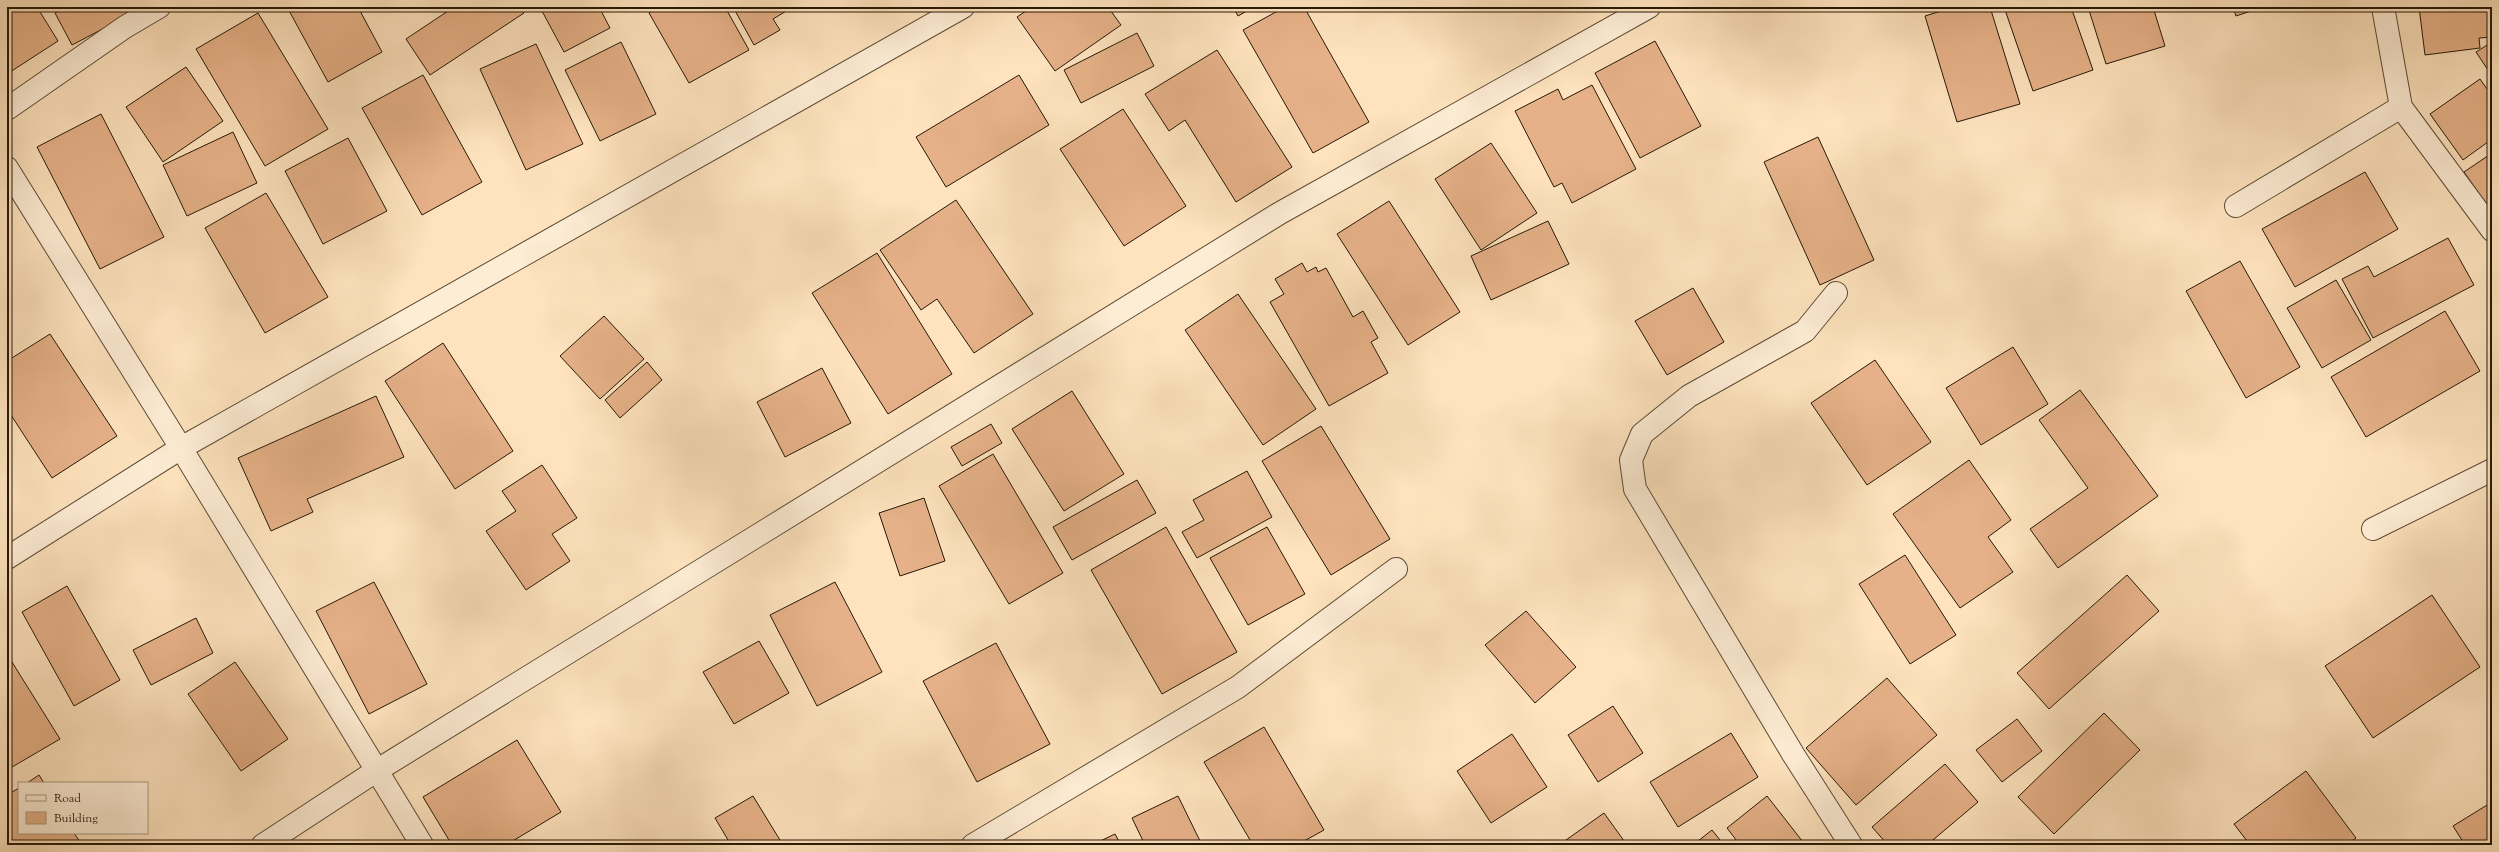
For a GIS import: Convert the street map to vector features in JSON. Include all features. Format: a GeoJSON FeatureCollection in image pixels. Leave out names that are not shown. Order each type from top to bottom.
{"type":"FeatureCollection","features":[{"type":"Feature","properties":{"kind":"street"},"geometry":{"type":"LineString","coordinates":[[7,109],[125,27],[159,7]]}},
{"type":"Feature","properties":{"kind":"street"},"geometry":{"type":"LineString","coordinates":[[7,558],[181,448],[964,7]]}},
{"type":"Feature","properties":{"kind":"street"},"geometry":{"type":"LineString","coordinates":[[263,845],[376,771],[1280,213],[1649,7]]}},
{"type":"Feature","properties":{"kind":"street"},"geometry":{"type":"LineString","coordinates":[[2383,7],[2401,107],[2492,230]]}},
{"type":"Feature","properties":{"kind":"street"},"geometry":{"type":"LineString","coordinates":[[2236,206],[2401,107]]}},
{"type":"Feature","properties":{"kind":"street"},"geometry":{"type":"LineString","coordinates":[[7,168],[181,448],[422,845]]}},
{"type":"Feature","properties":{"kind":"street"},"geometry":{"type":"LineString","coordinates":[[1836,293],[1805,331],[1689,396],[1642,434],[1631,460],[1635,489],[1793,754],[1851,845]]}},
{"type":"Feature","properties":{"kind":"street"},"geometry":{"type":"LineString","coordinates":[[2373,529],[2492,470]]}},
{"type":"Feature","properties":{"kind":"street"},"geometry":{"type":"LineString","coordinates":[[973,845],[1238,687],[1396,569]]}},
{"type":"Feature","properties":{"kind":"building"},"geometry":{"type":"Polygon","coordinates":[[[7,7],[37,7],[58,41],[7,74],[7,7]]]}},
{"type":"Feature","properties":{"kind":"building"},"geometry":{"type":"Polygon","coordinates":[[[66,7],[130,7],[133,13],[72,45],[55,13],[66,7]]]}},
{"type":"Feature","properties":{"kind":"building"},"geometry":{"type":"Polygon","coordinates":[[[287,7],[358,7],[382,52],[328,82],[287,7]]]}},
{"type":"Feature","properties":{"kind":"building"},"geometry":{"type":"Polygon","coordinates":[[[433,7],[443,7],[436,12],[433,7]]]}},
{"type":"Feature","properties":{"kind":"building"},"geometry":{"type":"Polygon","coordinates":[[[454,7],[520,7],[524,13],[430,75],[406,39],[454,7]]]}},
{"type":"Feature","properties":{"kind":"building"},"geometry":{"type":"Polygon","coordinates":[[[549,7],[599,7],[610,28],[564,52],[542,11],[549,7]]]}},
{"type":"Feature","properties":{"kind":"building"},"geometry":{"type":"Polygon","coordinates":[[[621,7],[633,7],[624,12],[621,7]]]}},
{"type":"Feature","properties":{"kind":"building"},"geometry":{"type":"Polygon","coordinates":[[[659,7],[725,7],[749,50],[689,83],[649,13],[659,7]]]}},
{"type":"Feature","properties":{"kind":"building"},"geometry":{"type":"Polygon","coordinates":[[[733,7],[793,7],[773,19],[780,30],[754,45],[733,7]]]}},
{"type":"Feature","properties":{"kind":"building"},"geometry":{"type":"Polygon","coordinates":[[[1032,7],[1108,7],[1121,25],[1055,71],[1017,17],[1032,7]]]}},
{"type":"Feature","properties":{"kind":"building"},"geometry":{"type":"Polygon","coordinates":[[[1233,7],[1254,7],[1238,16],[1233,7]]]}},
{"type":"Feature","properties":{"kind":"building"},"geometry":{"type":"Polygon","coordinates":[[[1285,7],[1304,7],[1369,122],[1313,153],[1243,30],[1285,7]]]}},
{"type":"Feature","properties":{"kind":"building"},"geometry":{"type":"Polygon","coordinates":[[[1954,7],[1990,7],[2020,104],[1957,122],[1925,16],[1954,7]]]}},
{"type":"Feature","properties":{"kind":"building"},"geometry":{"type":"Polygon","coordinates":[[[2004,7],[2071,7],[2093,70],[2033,91],[2004,7]]]}},
{"type":"Feature","properties":{"kind":"building"},"geometry":{"type":"Polygon","coordinates":[[[2088,7],[2153,7],[2165,46],[2106,64],[2088,7]]]}},
{"type":"Feature","properties":{"kind":"building"},"geometry":{"type":"Polygon","coordinates":[[[2233,7],[2263,7],[2236,16],[2233,7]]]}},
{"type":"Feature","properties":{"kind":"building"},"geometry":{"type":"Polygon","coordinates":[[[2419,7],[2492,7],[2492,37],[2479,38],[2480,48],[2425,55],[2419,7]]]}},
{"type":"Feature","properties":{"kind":"building"},"geometry":{"type":"Polygon","coordinates":[[[258,13],[328,129],[265,166],[196,49],[258,13]]]}},
{"type":"Feature","properties":{"kind":"building"},"geometry":{"type":"Polygon","coordinates":[[[1137,33],[1154,66],[1081,103],[1064,70],[1137,33]]]}},
{"type":"Feature","properties":{"kind":"building"},"geometry":{"type":"Polygon","coordinates":[[[1655,41],[1701,126],[1640,158],[1595,73],[1655,41]]]}},
{"type":"Feature","properties":{"kind":"building"},"geometry":{"type":"Polygon","coordinates":[[[621,42],[656,114],[600,141],[565,70],[621,42]]]}},
{"type":"Feature","properties":{"kind":"building"},"geometry":{"type":"Polygon","coordinates":[[[2492,42],[2492,76],[2476,52],[2492,42]]]}},
{"type":"Feature","properties":{"kind":"building"},"geometry":{"type":"Polygon","coordinates":[[[536,44],[583,144],[526,170],[480,69],[536,44]]]}},
{"type":"Feature","properties":{"kind":"building"},"geometry":{"type":"Polygon","coordinates":[[[1217,50],[1292,167],[1236,202],[1185,120],[1169,131],[1145,94],[1217,50]]]}},
{"type":"Feature","properties":{"kind":"building"},"geometry":{"type":"Polygon","coordinates":[[[186,67],[223,121],[163,162],[126,107],[186,67]]]}},
{"type":"Feature","properties":{"kind":"building"},"geometry":{"type":"Polygon","coordinates":[[[423,75],[482,182],[422,215],[362,108],[423,75]]]}},
{"type":"Feature","properties":{"kind":"building"},"geometry":{"type":"Polygon","coordinates":[[[1019,75],[1049,125],[946,187],[916,137],[1019,75]]]}},
{"type":"Feature","properties":{"kind":"building"},"geometry":{"type":"Polygon","coordinates":[[[2480,79],[2492,96],[2492,139],[2463,160],[2430,114],[2480,79]]]}},
{"type":"Feature","properties":{"kind":"building"},"geometry":{"type":"Polygon","coordinates":[[[1592,85],[1636,169],[1572,203],[1562,183],[1554,187],[1515,111],[1558,89],[1563,100],[1592,85]]]}},
{"type":"Feature","properties":{"kind":"building"},"geometry":{"type":"Polygon","coordinates":[[[1123,109],[1186,206],[1124,246],[1060,149],[1123,109]]]}},
{"type":"Feature","properties":{"kind":"building"},"geometry":{"type":"Polygon","coordinates":[[[101,114],[164,237],[100,269],[37,147],[101,114]]]}},
{"type":"Feature","properties":{"kind":"building"},"geometry":{"type":"Polygon","coordinates":[[[233,132],[257,183],[187,216],[163,165],[233,132]]]}},
{"type":"Feature","properties":{"kind":"building"},"geometry":{"type":"Polygon","coordinates":[[[1818,137],[1874,260],[1820,285],[1764,162],[1818,137]]]}},
{"type":"Feature","properties":{"kind":"building"},"geometry":{"type":"Polygon","coordinates":[[[348,138],[387,211],[323,244],[285,171],[348,138]]]}},
{"type":"Feature","properties":{"kind":"building"},"geometry":{"type":"Polygon","coordinates":[[[1491,143],[1537,213],[1481,250],[1435,179],[1491,143]]]}},
{"type":"Feature","properties":{"kind":"building"},"geometry":{"type":"Polygon","coordinates":[[[2492,153],[2492,212],[2464,172],[2492,153]]]}},
{"type":"Feature","properties":{"kind":"building"},"geometry":{"type":"Polygon","coordinates":[[[2365,172],[2398,229],[2295,287],[2262,229],[2365,172]]]}},
{"type":"Feature","properties":{"kind":"building"},"geometry":{"type":"Polygon","coordinates":[[[266,193],[328,297],[265,333],[205,228],[266,193]]]}},
{"type":"Feature","properties":{"kind":"building"},"geometry":{"type":"Polygon","coordinates":[[[956,200],[1033,314],[974,353],[937,299],[921,310],[880,250],[956,200]]]}},
{"type":"Feature","properties":{"kind":"building"},"geometry":{"type":"Polygon","coordinates":[[[1389,201],[1460,312],[1408,345],[1337,234],[1389,201]]]}},
{"type":"Feature","properties":{"kind":"building"},"geometry":{"type":"Polygon","coordinates":[[[1548,221],[1569,264],[1491,300],[1471,256],[1548,221]]]}},
{"type":"Feature","properties":{"kind":"building"},"geometry":{"type":"Polygon","coordinates":[[[2448,238],[2474,285],[2373,338],[2342,279],[2368,266],[2374,277],[2448,238]]]}},
{"type":"Feature","properties":{"kind":"building"},"geometry":{"type":"Polygon","coordinates":[[[877,253],[952,374],[888,414],[812,293],[877,253]]]}},
{"type":"Feature","properties":{"kind":"building"},"geometry":{"type":"Polygon","coordinates":[[[2240,261],[2300,367],[2246,398],[2186,291],[2240,261]]]}},
{"type":"Feature","properties":{"kind":"building"},"geometry":{"type":"Polygon","coordinates":[[[1302,263],[1307,272],[1316,267],[1318,272],[1326,268],[1353,317],[1363,311],[1378,338],[1371,342],[1388,373],[1329,406],[1270,302],[1284,294],[1275,279],[1302,263]]]}},
{"type":"Feature","properties":{"kind":"building"},"geometry":{"type":"Polygon","coordinates":[[[2336,280],[2371,340],[2322,368],[2287,308],[2336,280]]]}},
{"type":"Feature","properties":{"kind":"building"},"geometry":{"type":"Polygon","coordinates":[[[1693,288],[1724,342],[1667,375],[1635,321],[1693,288]]]}},
{"type":"Feature","properties":{"kind":"building"},"geometry":{"type":"Polygon","coordinates":[[[1238,294],[1316,409],[1263,445],[1185,330],[1238,294]]]}},
{"type":"Feature","properties":{"kind":"building"},"geometry":{"type":"Polygon","coordinates":[[[2445,311],[2480,371],[2366,437],[2331,377],[2445,311]]]}},
{"type":"Feature","properties":{"kind":"building"},"geometry":{"type":"Polygon","coordinates":[[[604,316],[644,359],[600,399],[560,356],[604,316]]]}},
{"type":"Feature","properties":{"kind":"building"},"geometry":{"type":"Polygon","coordinates":[[[50,334],[117,436],[52,478],[7,409],[7,361],[50,334]]]}},
{"type":"Feature","properties":{"kind":"building"},"geometry":{"type":"Polygon","coordinates":[[[443,343],[513,451],[455,489],[385,381],[443,343]]]}},
{"type":"Feature","properties":{"kind":"building"},"geometry":{"type":"Polygon","coordinates":[[[2013,347],[2048,404],[1981,445],[1946,388],[2013,347]]]}},
{"type":"Feature","properties":{"kind":"building"},"geometry":{"type":"Polygon","coordinates":[[[1875,360],[1931,442],[1867,485],[1811,403],[1875,360]]]}},
{"type":"Feature","properties":{"kind":"building"},"geometry":{"type":"Polygon","coordinates":[[[647,362],[662,380],[620,418],[605,400],[647,362]]]}},
{"type":"Feature","properties":{"kind":"building"},"geometry":{"type":"Polygon","coordinates":[[[822,368],[851,423],[785,457],[757,402],[822,368]]]}},
{"type":"Feature","properties":{"kind":"building"},"geometry":{"type":"Polygon","coordinates":[[[2080,390],[2158,496],[2058,568],[2030,529],[2088,488],[2039,420],[2080,390]]]}},
{"type":"Feature","properties":{"kind":"building"},"geometry":{"type":"Polygon","coordinates":[[[1072,391],[1124,474],[1064,511],[1012,429],[1072,391]]]}},
{"type":"Feature","properties":{"kind":"building"},"geometry":{"type":"Polygon","coordinates":[[[376,396],[404,457],[307,499],[313,512],[271,531],[238,458],[376,396]]]}},
{"type":"Feature","properties":{"kind":"building"},"geometry":{"type":"Polygon","coordinates":[[[991,424],[1002,443],[962,466],[951,447],[991,424]]]}},
{"type":"Feature","properties":{"kind":"building"},"geometry":{"type":"Polygon","coordinates":[[[1321,426],[1390,539],[1331,575],[1262,461],[1321,426]]]}},
{"type":"Feature","properties":{"kind":"building"},"geometry":{"type":"Polygon","coordinates":[[[993,454],[1063,573],[1009,604],[939,486],[993,454]]]}},
{"type":"Feature","properties":{"kind":"building"},"geometry":{"type":"Polygon","coordinates":[[[1969,460],[2011,520],[1988,537],[2013,572],[1960,608],[1893,514],[1969,460]]]}},
{"type":"Feature","properties":{"kind":"building"},"geometry":{"type":"Polygon","coordinates":[[[542,465],[577,518],[552,534],[570,561],[526,590],[486,531],[516,511],[502,491],[542,465]]]}},
{"type":"Feature","properties":{"kind":"building"},"geometry":{"type":"Polygon","coordinates":[[[1247,471],[1272,517],[1197,558],[1182,532],[1204,520],[1193,500],[1247,471]]]}},
{"type":"Feature","properties":{"kind":"building"},"geometry":{"type":"Polygon","coordinates":[[[1137,480],[1156,513],[1072,560],[1053,527],[1137,480]]]}},
{"type":"Feature","properties":{"kind":"building"},"geometry":{"type":"Polygon","coordinates":[[[924,498],[945,561],[900,576],[879,513],[924,498]]]}},
{"type":"Feature","properties":{"kind":"building"},"geometry":{"type":"Polygon","coordinates":[[[1166,527],[1237,652],[1162,694],[1091,570],[1166,527]]]}},
{"type":"Feature","properties":{"kind":"building"},"geometry":{"type":"Polygon","coordinates":[[[1267,527],[1305,594],[1248,625],[1210,558],[1267,527]]]}},
{"type":"Feature","properties":{"kind":"building"},"geometry":{"type":"Polygon","coordinates":[[[1905,555],[1956,635],[1910,664],[1859,584],[1905,555]]]}},
{"type":"Feature","properties":{"kind":"building"},"geometry":{"type":"Polygon","coordinates":[[[2127,575],[2159,611],[2049,709],[2017,673],[2127,575]]]}},
{"type":"Feature","properties":{"kind":"building"},"geometry":{"type":"Polygon","coordinates":[[[374,582],[427,684],[369,714],[316,611],[374,582]]]}},
{"type":"Feature","properties":{"kind":"building"},"geometry":{"type":"Polygon","coordinates":[[[835,582],[882,672],[817,706],[770,615],[835,582]]]}},
{"type":"Feature","properties":{"kind":"building"},"geometry":{"type":"Polygon","coordinates":[[[67,586],[120,680],[74,706],[22,612],[67,586]]]}},
{"type":"Feature","properties":{"kind":"building"},"geometry":{"type":"Polygon","coordinates":[[[2432,595],[2480,667],[2373,738],[2325,666],[2432,595]]]}},
{"type":"Feature","properties":{"kind":"building"},"geometry":{"type":"Polygon","coordinates":[[[1526,611],[1576,667],[1535,703],[1485,645],[1526,611]]]}},
{"type":"Feature","properties":{"kind":"building"},"geometry":{"type":"Polygon","coordinates":[[[196,618],[213,653],[151,685],[133,650],[196,618]]]}},
{"type":"Feature","properties":{"kind":"building"},"geometry":{"type":"Polygon","coordinates":[[[759,641],[789,693],[734,724],[703,672],[759,641]]]}},
{"type":"Feature","properties":{"kind":"building"},"geometry":{"type":"Polygon","coordinates":[[[996,643],[1050,744],[977,782],[923,681],[996,643]]]}},
{"type":"Feature","properties":{"kind":"building"},"geometry":{"type":"Polygon","coordinates":[[[7,654],[60,739],[7,770],[7,654]]]}},
{"type":"Feature","properties":{"kind":"building"},"geometry":{"type":"Polygon","coordinates":[[[235,662],[288,739],[241,771],[188,694],[235,662]]]}},
{"type":"Feature","properties":{"kind":"building"},"geometry":{"type":"Polygon","coordinates":[[[1887,678],[1937,735],[1856,805],[1806,748],[1887,678]]]}},
{"type":"Feature","properties":{"kind":"building"},"geometry":{"type":"Polygon","coordinates":[[[1613,706],[1643,753],[1598,782],[1568,735],[1613,706]]]}},
{"type":"Feature","properties":{"kind":"building"},"geometry":{"type":"Polygon","coordinates":[[[2104,713],[2140,750],[2054,834],[2018,797],[2104,713]]]}},
{"type":"Feature","properties":{"kind":"building"},"geometry":{"type":"Polygon","coordinates":[[[2017,719],[2042,751],[2002,782],[1976,750],[2017,719]]]}},
{"type":"Feature","properties":{"kind":"building"},"geometry":{"type":"Polygon","coordinates":[[[1264,727],[1324,830],[1297,845],[1253,845],[1204,762],[1264,727]]]}},
{"type":"Feature","properties":{"kind":"building"},"geometry":{"type":"Polygon","coordinates":[[[1731,733],[1758,777],[1678,827],[1650,782],[1731,733]]]}},
{"type":"Feature","properties":{"kind":"building"},"geometry":{"type":"Polygon","coordinates":[[[1512,734],[1547,787],[1491,823],[1457,771],[1512,734]]]}},
{"type":"Feature","properties":{"kind":"building"},"geometry":{"type":"Polygon","coordinates":[[[517,740],[561,812],[506,845],[452,845],[423,797],[517,740]]]}},
{"type":"Feature","properties":{"kind":"building"},"geometry":{"type":"Polygon","coordinates":[[[1945,764],[1978,802],[1927,845],[1888,845],[1872,827],[1945,764]]]}},
{"type":"Feature","properties":{"kind":"building"},"geometry":{"type":"Polygon","coordinates":[[[2306,771],[2356,838],[2346,845],[2250,845],[2234,824],[2306,771]]]}},
{"type":"Feature","properties":{"kind":"building"},"geometry":{"type":"Polygon","coordinates":[[[39,775],[43,782],[28,782],[39,775]]]}},
{"type":"Feature","properties":{"kind":"building"},"geometry":{"type":"Polygon","coordinates":[[[18,789],[18,834],[75,834],[82,845],[7,845],[7,795],[18,789]]]}},
{"type":"Feature","properties":{"kind":"building"},"geometry":{"type":"Polygon","coordinates":[[[753,796],[783,845],[731,845],[715,818],[753,796]]]}},
{"type":"Feature","properties":{"kind":"building"},"geometry":{"type":"Polygon","coordinates":[[[1178,796],[1202,845],[1145,845],[1132,818],[1178,796]]]}},
{"type":"Feature","properties":{"kind":"building"},"geometry":{"type":"Polygon","coordinates":[[[1767,796],[1803,842],[1799,845],[1740,845],[1727,828],[1767,796]]]}},
{"type":"Feature","properties":{"kind":"building"},"geometry":{"type":"Polygon","coordinates":[[[2492,802],[2492,845],[2465,845],[2453,826],[2492,802]]]}},
{"type":"Feature","properties":{"kind":"building"},"geometry":{"type":"Polygon","coordinates":[[[1604,813],[1627,845],[1559,845],[1604,813]]]}},
{"type":"Feature","properties":{"kind":"building"},"geometry":{"type":"Polygon","coordinates":[[[1712,830],[1724,845],[1693,845],[1712,830]]]}},
{"type":"Feature","properties":{"kind":"building"},"geometry":{"type":"Polygon","coordinates":[[[1115,834],[1121,845],[1092,845],[1115,834]]]}}]}
